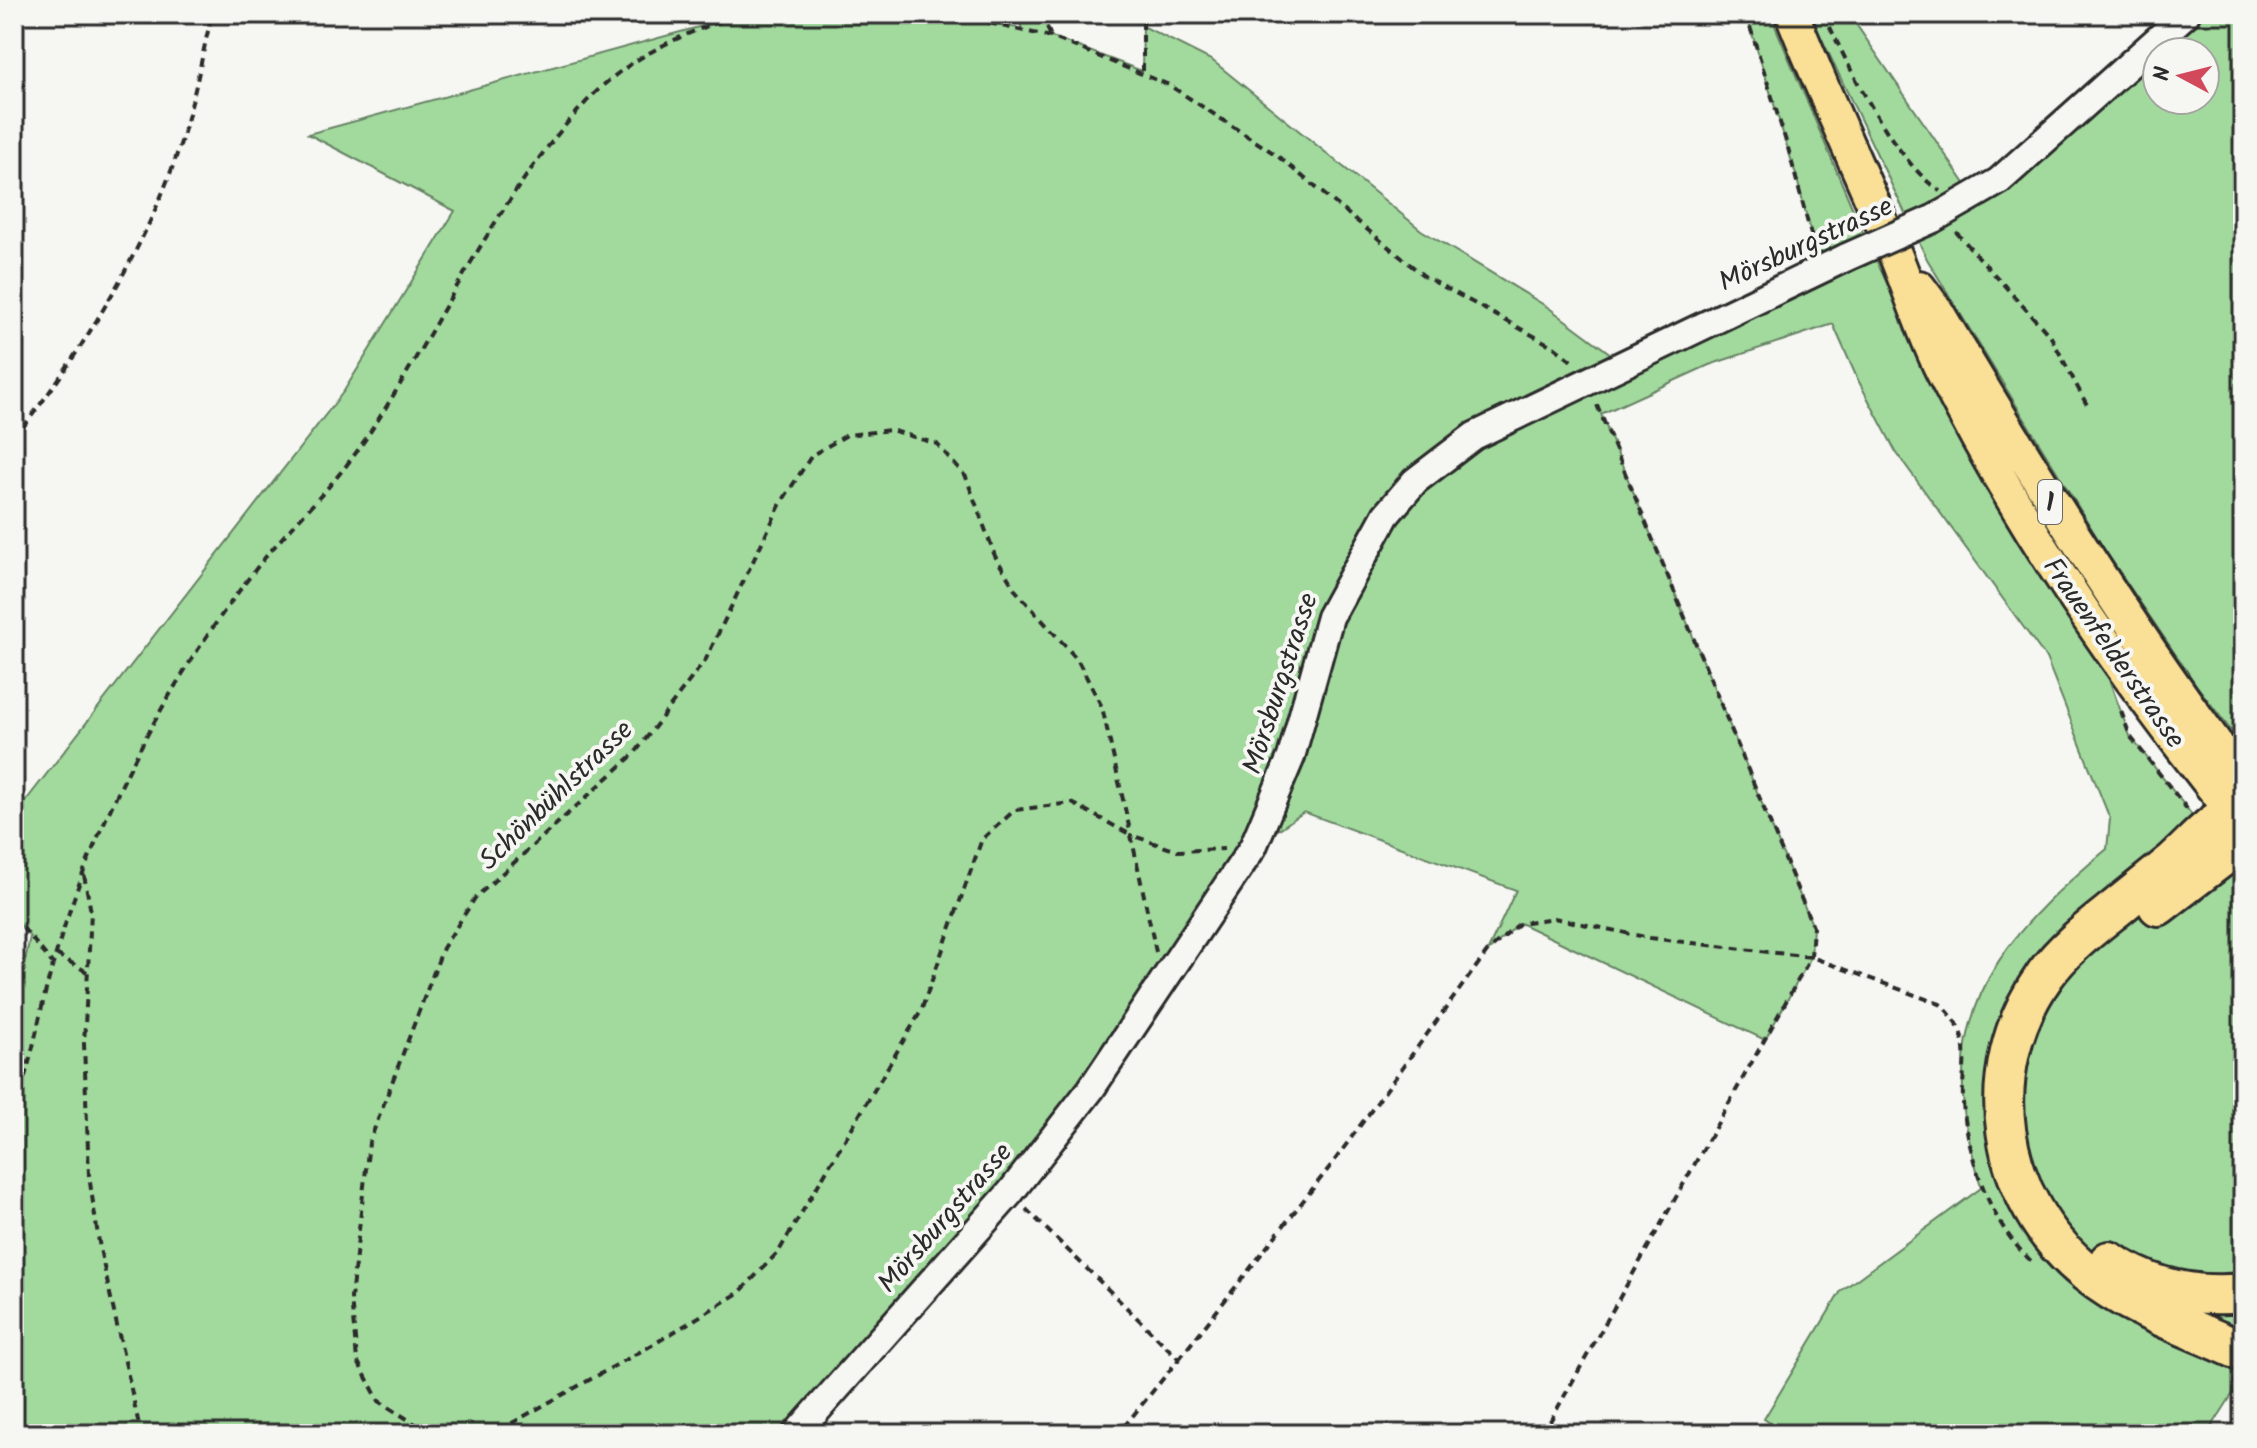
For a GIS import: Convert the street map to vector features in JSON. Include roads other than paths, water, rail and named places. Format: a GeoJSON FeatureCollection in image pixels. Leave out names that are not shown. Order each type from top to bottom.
{"type":"FeatureCollection","features":[{"type":"Feature","properties":{"kind":"highway"},"geometry":{"type":"LineString","coordinates":[[2241,813],[2067,984],[2038,1033],[2028,1070],[2026,1099],[2028,1129],[2038,1170],[2058,1209],[2089,1245],[2121,1268],[2159,1286],[2199,1294],[2243,1293]]}},
{"type":"Feature","properties":{"kind":"highway"},"geometry":{"type":"LineString","coordinates":[[2241,813],[2203,831],[2174,861],[2070,947],[2050,968],[2028,1002],[2014,1035],[2003,1105],[2007,1148],[2023,1192],[2044,1228],[2063,1251],[2100,1283],[2134,1303],[2243,1352]]}},
{"type":"Feature","properties":{"kind":"main road","name":"Frauenfelderstrasse"},"geometry":{"type":"LineString","coordinates":[[1792,14],[1830,112],[1895,255],[1930,346],[2016,507],[2115,658],[2241,813]]}},
{"type":"Feature","properties":{"kind":"street","name":"Mörsburgstrasse"},"geometry":{"type":"LineString","coordinates":[[796,1434],[1010,1193],[1091,1089],[1253,847],[1291,757],[1330,617],[1386,515],[1415,481],[1474,436],[1974,198],[2011,171],[2186,14]]}}]}
